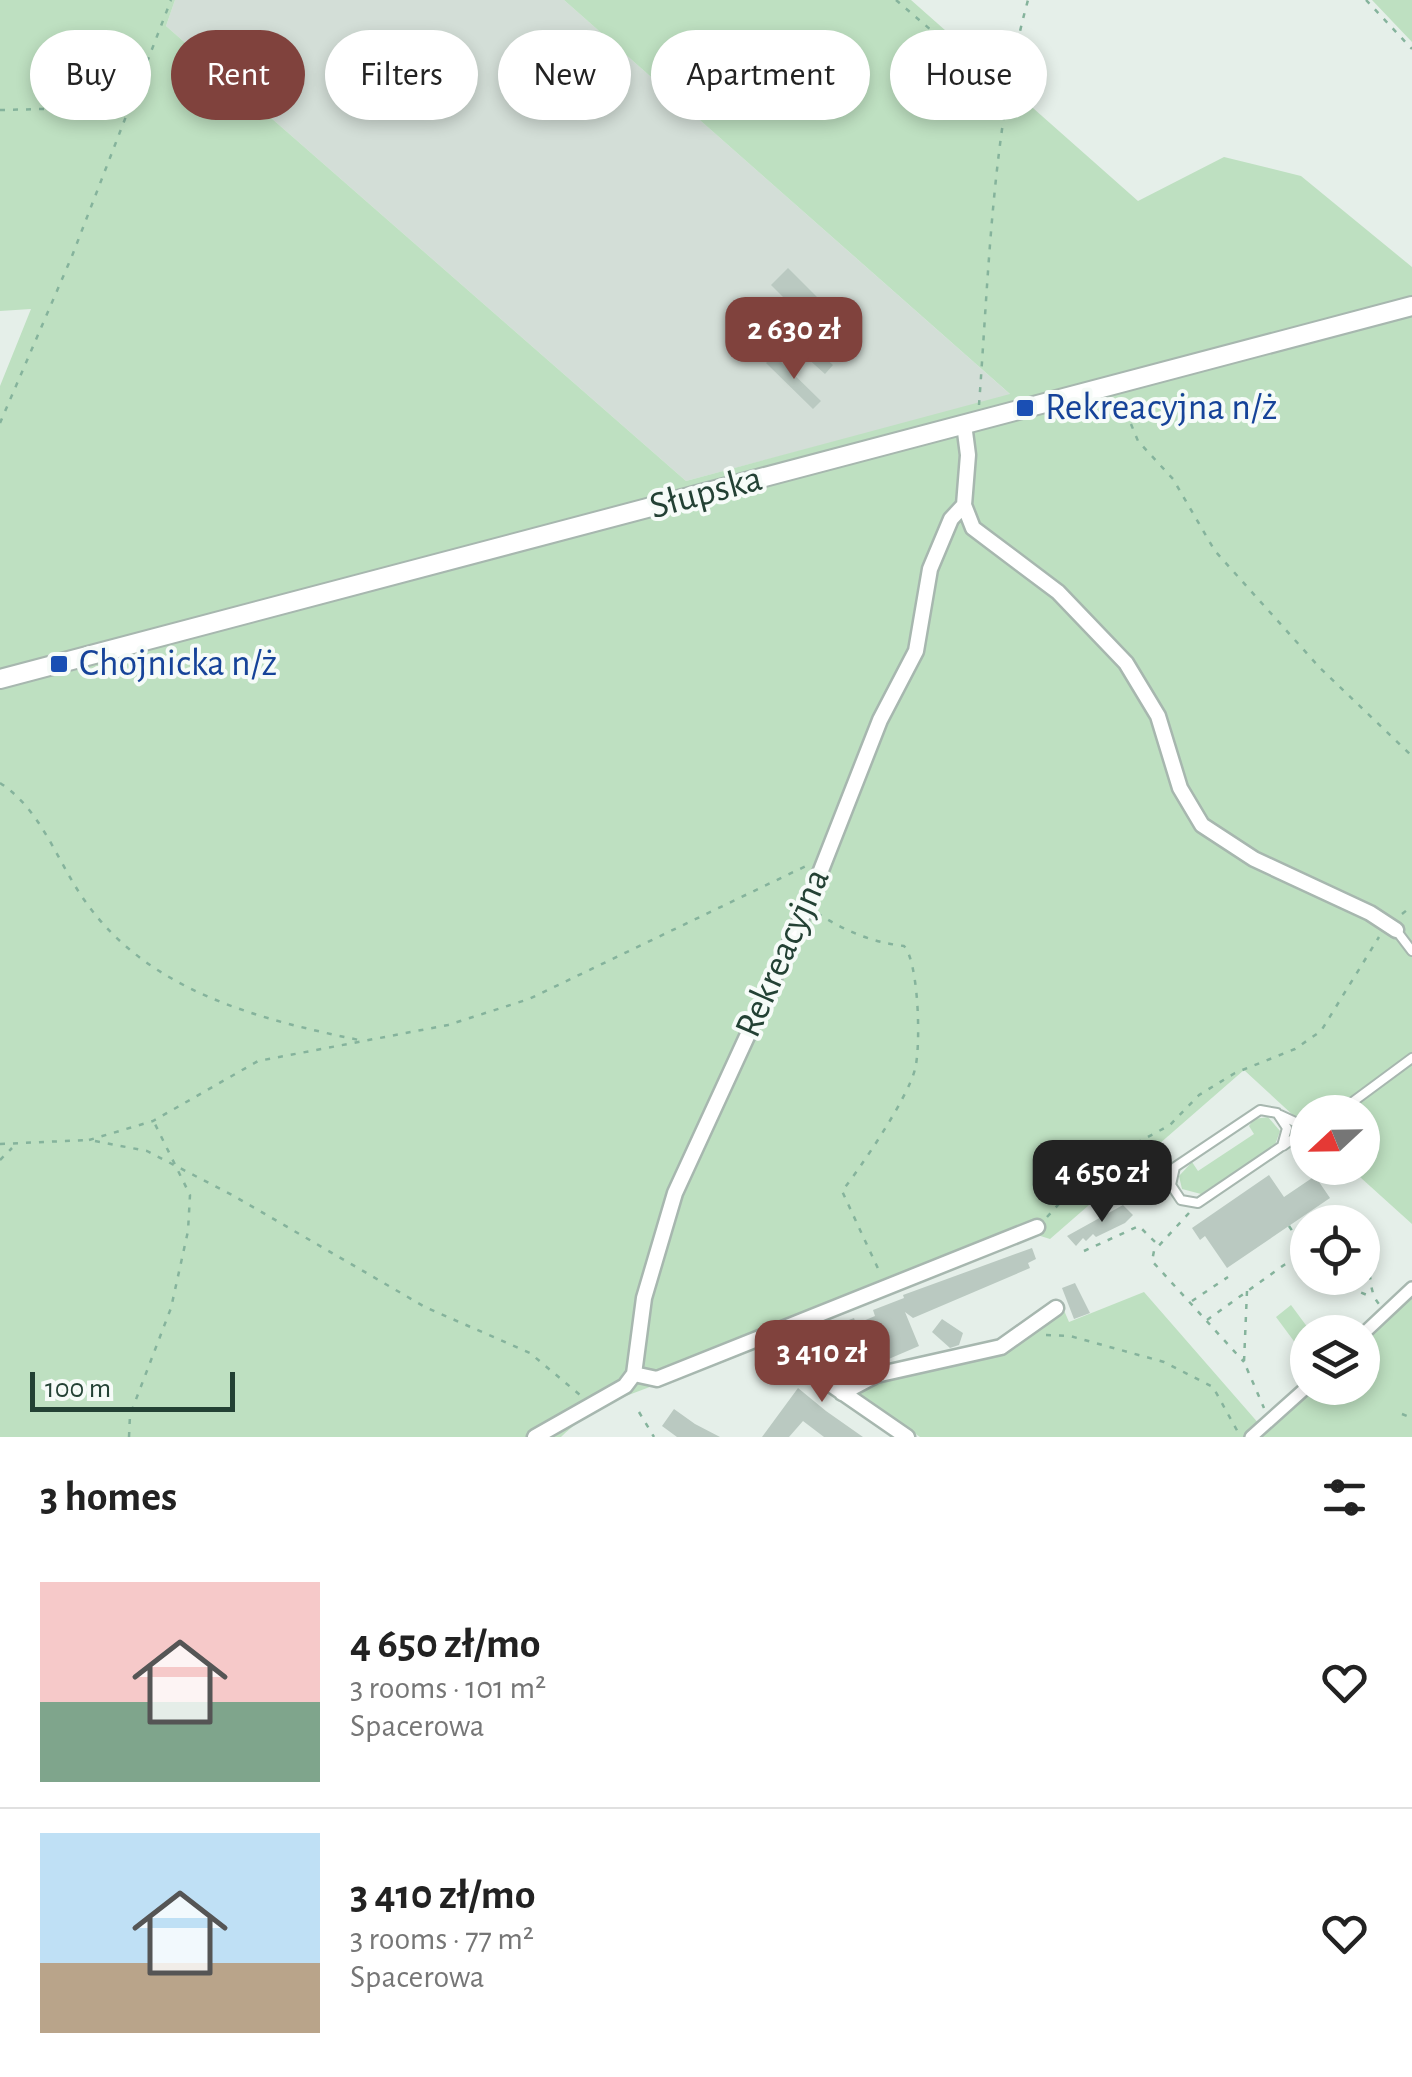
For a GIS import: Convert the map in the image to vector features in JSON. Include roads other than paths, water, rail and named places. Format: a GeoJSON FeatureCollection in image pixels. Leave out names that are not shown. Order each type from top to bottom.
{"type":"FeatureCollection","features":[{"type":"Feature","properties":{"kind":"street","name":"Słupska"},"geometry":{"type":"LineString","coordinates":[[0,680],[971,418],[1412,306]]}},
{"type":"Feature","properties":{"kind":"street","name":"Rekreacyjna"},"geometry":{"type":"LineString","coordinates":[[634,1374],[644,1298],[663,1226],[807,906],[880,720],[916,651],[930,569],[951,519],[964,506],[971,418]]}},
{"type":"Feature","properties":{"kind":"street"},"geometry":{"type":"LineString","coordinates":[[964,506],[973,528],[1058,592],[1126,662],[1158,716],[1180,788],[1202,824],[1254,859],[1393,927]]}},
{"type":"Feature","properties":{"kind":"street"},"geometry":{"type":"LineString","coordinates":[[535,1437],[625,1386],[634,1374],[657,1379],[1037,1227]]}},
{"type":"Feature","properties":{"kind":"street"},"geometry":{"type":"LineString","coordinates":[[1380,1318],[1412,1288]]}},
{"type":"Feature","properties":{"kind":"street"},"geometry":{"type":"LineString","coordinates":[[842,1393],[876,1375],[986,1353],[1013,1340],[1056,1308]]}},
{"type":"Feature","properties":{"kind":"street"},"geometry":{"type":"LineString","coordinates":[[762,1337],[907,1437]]}},
{"type":"Feature","properties":{"kind":"street"},"geometry":{"type":"LineString","coordinates":[[1251,1437],[1290,1403]]}},
{"type":"Feature","properties":{"kind":"lane"},"geometry":{"type":"LineString","coordinates":[[1393,927],[1412,951]]}},
{"type":"Feature","properties":{"kind":"lane"},"geometry":{"type":"LineString","coordinates":[[1362,1095],[1412,1058]]}},
{"type":"Feature","properties":{"kind":"lane"},"geometry":{"type":"LineString","coordinates":[[1290,1120],[1260,1110],[1175,1167],[1171,1185],[1181,1200],[1198,1203],[1290,1140]]}},
{"type":"Feature","properties":{"kind":"lane"},"geometry":{"type":"LineString","coordinates":[[1277,1114],[1287,1128],[1282,1146]]}},
{"type":"Feature","properties":{"kind":"lane"},"geometry":{"type":"LineString","coordinates":[[634,1374],[634,1393]]}},
{"type":"Feature","properties":{"kind":"place","name":"Rekreacyjna n/ż"},"geometry":{"type":"Point","coordinates":[1025,408]}},
{"type":"Feature","properties":{"kind":"place","name":"Chojnicka n/ż"},"geometry":{"type":"Point","coordinates":[59,664]}}]}
